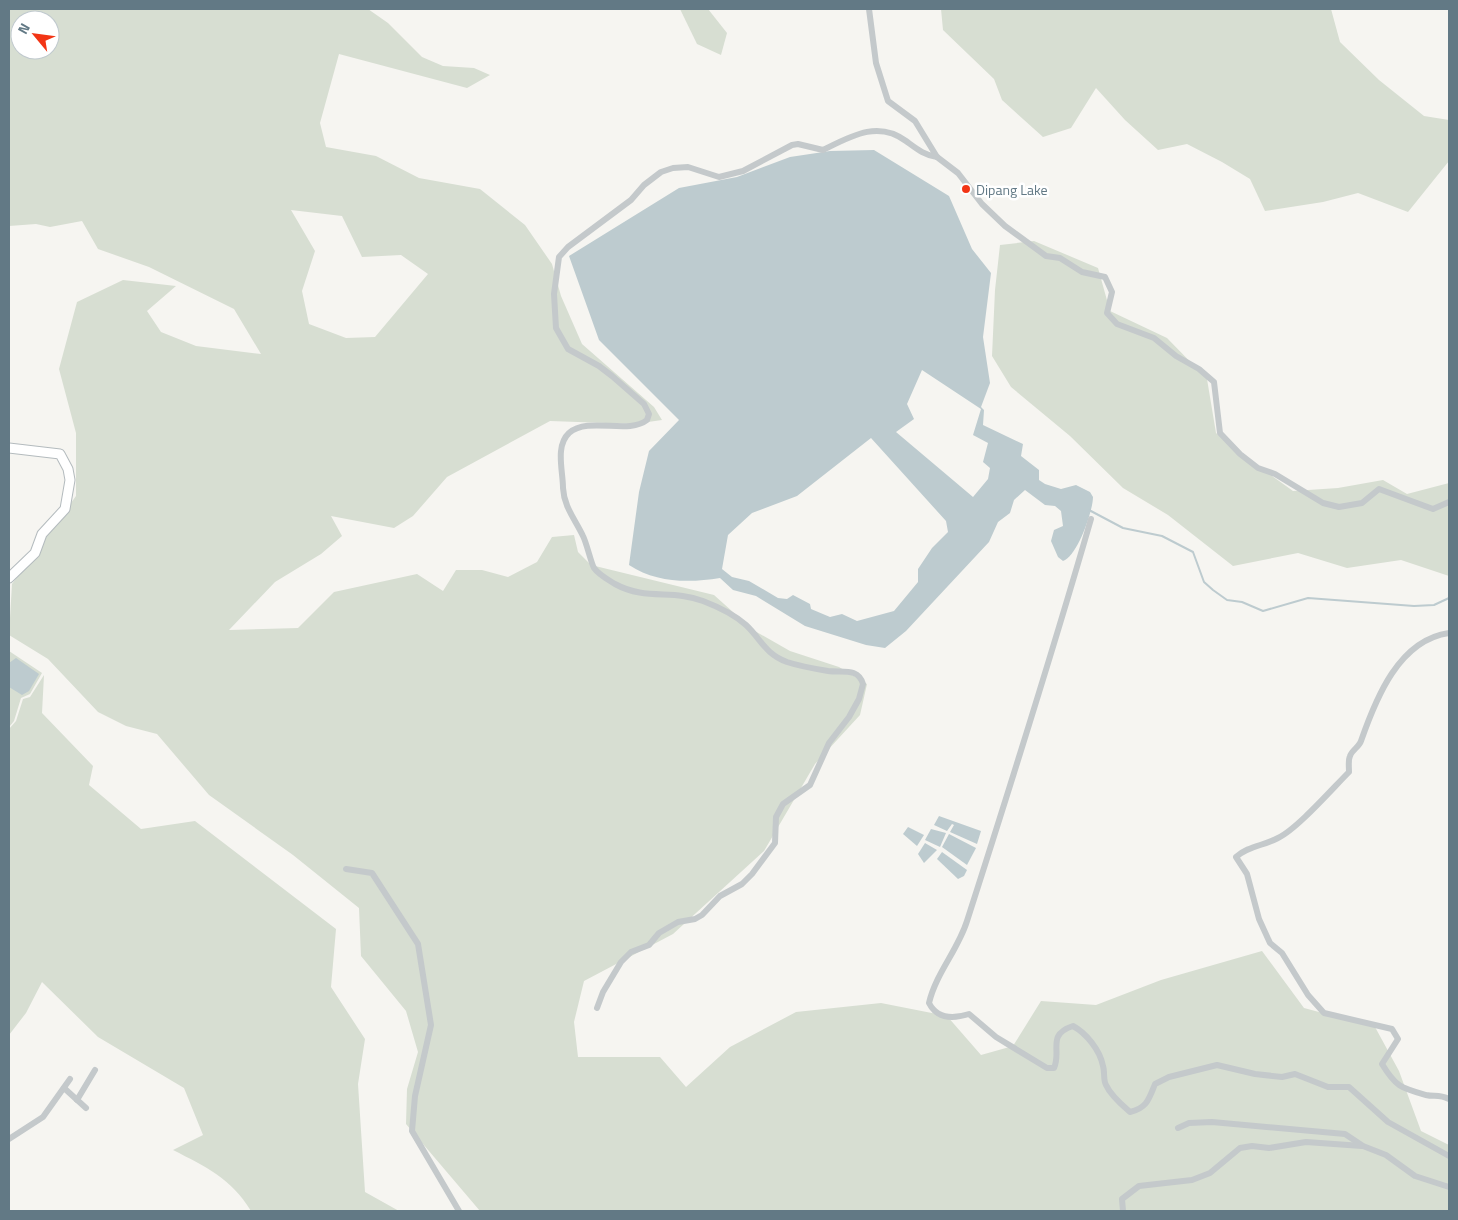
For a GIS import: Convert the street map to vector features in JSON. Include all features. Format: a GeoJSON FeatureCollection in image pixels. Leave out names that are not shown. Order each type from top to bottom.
{"type":"FeatureCollection","features":[{"type":"Feature","properties":{"kind":"main road"},"geometry":{"type":"LineString","coordinates":[[9,448],[60,454],[68,469],[70,480],[65,509],[42,534],[35,553],[9,578]]}},
{"type":"Feature","properties":{"kind":"street"},"geometry":{"type":"LineString","coordinates":[[869,9],[876,63],[888,101],[915,121],[937,157],[958,173],[982,204],[1005,226],[1046,256],[1060,258],[1082,272],[1105,277],[1112,292],[1107,313],[1117,324],[1154,338],[1176,356],[1199,369],[1214,382],[1220,433],[1240,454],[1258,468],[1275,474],[1324,503],[1339,507],[1362,503],[1379,489],[1432,509],[1449,502]]}},
{"type":"Feature","properties":{"kind":"street"},"geometry":{"type":"LineString","coordinates":[[597,1008],[603,992],[626,956],[649,945],[667,927],[702,915],[720,896],[742,884],[752,874],[775,843],[776,817],[783,804],[810,785],[830,743],[849,717],[859,698],[863,684],[860,677],[853,672],[828,671],[788,662],[778,657],[764,648],[745,624],[704,601],[681,596],[637,594],[600,575],[592,566],[592,556],[583,534],[565,505],[561,452],[564,441],[569,433],[582,427],[636,425],[647,420],[649,414],[644,404],[612,376],[599,366],[568,349],[562,341],[556,328],[554,294],[559,257],[568,247],[631,200],[652,178],[673,168],[688,167],[718,177],[743,171],[792,145],[798,144],[823,150],[845,137],[868,131],[888,131],[923,153],[937,157]]}},
{"type":"Feature","properties":{"kind":"street"},"geometry":{"type":"LineString","coordinates":[[1091,519],[1053,650],[962,938],[931,991],[929,1002],[932,1010],[945,1017],[955,1018],[969,1014],[996,1037],[1047,1068],[1054,1068],[1056,1062],[1055,1048],[1057,1036],[1064,1029],[1073,1026],[1083,1031],[1099,1055],[1103,1065],[1105,1085],[1120,1104],[1130,1112],[1142,1109],[1149,1101],[1155,1084],[1169,1077],[1217,1065],[1255,1074],[1282,1077],[1295,1074],[1328,1087],[1349,1087],[1388,1122],[1434,1150],[1449,1156]]}},
{"type":"Feature","properties":{"kind":"street"},"geometry":{"type":"LineString","coordinates":[[1449,633],[1438,635],[1409,651],[1388,680],[1368,719],[1360,744],[1350,757],[1349,772],[1309,812],[1279,838],[1244,849],[1236,857],[1247,874],[1259,919],[1270,943],[1282,953],[1308,995],[1324,1013],[1392,1029],[1398,1039],[1382,1064],[1390,1078],[1403,1089],[1419,1091],[1427,1095],[1436,1094],[1449,1099]]}},
{"type":"Feature","properties":{"kind":"street"},"geometry":{"type":"LineString","coordinates":[[346,869],[372,873],[418,944],[430,1025],[415,1096],[412,1131],[459,1211]]}},
{"type":"Feature","properties":{"kind":"street"},"geometry":{"type":"LineString","coordinates":[[77,1100],[95,1070]]}},
{"type":"Feature","properties":{"kind":"street"},"geometry":{"type":"LineString","coordinates":[[9,1139],[43,1117],[70,1079]]}},
{"type":"Feature","properties":{"kind":"street"},"geometry":{"type":"LineString","coordinates":[[64,1088],[86,1108]]}},
{"type":"Feature","properties":{"kind":"street"},"geometry":{"type":"LineString","coordinates":[[1178,1128],[1189,1123],[1212,1122],[1345,1134],[1363,1146],[1386,1155],[1416,1176],[1449,1187]]}},
{"type":"Feature","properties":{"kind":"street"},"geometry":{"type":"LineString","coordinates":[[1123,1211],[1122,1199],[1139,1186],[1192,1180],[1210,1173],[1240,1148],[1252,1146],[1269,1148],[1306,1142],[1363,1146]]}},
{"type":"Feature","properties":{"kind":"shaded area"},"geometry":{"type":"Polygon","coordinates":[[[9,9],[368,9],[388,23],[422,57],[443,66],[474,68],[490,75],[467,88],[339,54],[320,123],[326,147],[376,156],[419,178],[480,189],[525,225],[552,264],[561,296],[582,344],[654,407],[662,420],[634,424],[550,421],[447,477],[413,516],[394,528],[331,516],[342,536],[321,554],[275,582],[229,630],[298,628],[334,592],[417,574],[443,591],[456,570],[482,570],[508,577],[537,562],[552,537],[574,535],[578,552],[591,565],[714,595],[753,630],[790,651],[839,667],[867,684],[860,715],[815,764],[764,851],[673,934],[584,981],[574,1022],[578,1057],[660,1057],[686,1087],[730,1047],[796,1012],[881,1003],[947,1016],[981,1055],[1013,1046],[1041,1001],[1096,1005],[1161,980],[1262,951],[1304,1008],[1375,1027],[1399,1071],[1421,1131],[1449,1145],[1449,1211],[480,1211],[406,1124],[407,1089],[418,1052],[406,1011],[361,956],[359,908],[293,855],[209,795],[157,734],[126,726],[98,712],[48,659],[9,635],[12,584],[76,496],[76,433],[59,369],[77,302],[123,280],[176,286],[147,311],[161,332],[196,346],[261,354],[234,309],[149,267],[98,249],[82,221],[50,227],[36,224],[9,226],[9,9]],[[291,210],[315,251],[302,291],[309,324],[346,338],[375,337],[428,274],[401,255],[362,257],[342,216],[291,210]]]}},
{"type":"Feature","properties":{"kind":"shaded area"},"geometry":{"type":"Polygon","coordinates":[[[680,9],[708,9],[727,33],[721,55],[697,44],[680,9]]]}},
{"type":"Feature","properties":{"kind":"shaded area"},"geometry":{"type":"Polygon","coordinates":[[[941,9],[1331,9],[1340,42],[1379,80],[1424,116],[1449,120],[1449,161],[1408,212],[1358,193],[1323,202],[1265,211],[1250,179],[1187,144],[1158,150],[1125,120],[1096,88],[1071,128],[1043,137],[1002,100],[994,79],[943,30],[941,9]]]}},
{"type":"Feature","properties":{"kind":"shaded area","name":"Dipang Lake"},"geometry":{"type":"Polygon","coordinates":[[[874,150],[949,196],[972,249],[991,273],[983,337],[990,383],[981,407],[984,410],[983,425],[1023,444],[1021,456],[1039,470],[1039,480],[1045,484],[1061,489],[1076,485],[1090,492],[1093,497],[1087,522],[1079,543],[1068,558],[1063,561],[1058,557],[1051,541],[1054,530],[1063,526],[1061,511],[1055,506],[1045,505],[1025,490],[1014,500],[1010,513],[998,522],[989,542],[906,631],[885,648],[866,645],[805,626],[756,596],[733,590],[720,578],[696,581],[673,580],[650,575],[629,565],[639,492],[649,451],[679,420],[599,340],[569,256],[679,188],[737,177],[790,157],[830,151],[874,150]],[[922,370],[907,404],[914,419],[896,432],[973,497],[988,479],[990,468],[983,462],[988,443],[973,435],[981,409],[922,370]],[[871,438],[797,496],[752,513],[728,535],[722,569],[732,577],[749,581],[778,598],[787,599],[793,595],[810,604],[811,609],[830,617],[842,614],[857,621],[894,611],[918,582],[918,569],[932,548],[948,532],[946,521],[871,438]]]}},
{"type":"Feature","properties":{"kind":"shaded area"},"geometry":{"type":"Polygon","coordinates":[[[1034,241],[1098,268],[1110,311],[1167,338],[1207,379],[1216,433],[1293,491],[1338,488],[1383,480],[1407,494],[1449,483],[1449,576],[1401,560],[1347,568],[1298,553],[1233,566],[1168,515],[1123,488],[1070,436],[1011,387],[992,356],[995,290],[1000,245],[1034,241]]]}},
{"type":"Feature","properties":{"kind":"shaded area"},"geometry":{"type":"Polygon","coordinates":[[[9,651],[42,673],[30,694],[21,698],[14,721],[9,727],[9,651]]]}},
{"type":"Feature","properties":{"kind":"shaded area"},"geometry":{"type":"Polygon","coordinates":[[[16,658],[39,674],[29,691],[22,695],[9,687],[9,663],[16,658]]]}},
{"type":"Feature","properties":{"kind":"shaded area"},"geometry":{"type":"Polygon","coordinates":[[[44,675],[42,713],[93,766],[89,785],[141,829],[195,821],[336,929],[331,987],[365,1039],[358,1084],[365,1192],[399,1211],[251,1211],[235,1190],[217,1174],[173,1150],[203,1135],[184,1088],[98,1037],[42,982],[26,1013],[9,1035],[9,729],[16,721],[23,699],[30,697],[44,675]]]}},
{"type":"Feature","properties":{"kind":"shaded area"},"geometry":{"type":"Polygon","coordinates":[[[939,816],[981,831],[977,844],[950,832],[954,825],[952,824],[947,831],[934,825],[939,816]]]}},
{"type":"Feature","properties":{"kind":"shaded area"},"geometry":{"type":"Polygon","coordinates":[[[908,827],[924,835],[917,846],[903,834],[908,827]]]}},
{"type":"Feature","properties":{"kind":"shaded area"},"geometry":{"type":"Polygon","coordinates":[[[931,829],[946,833],[940,847],[925,840],[931,829]]]}},
{"type":"Feature","properties":{"kind":"shaded area"},"geometry":{"type":"Polygon","coordinates":[[[949,834],[976,848],[967,865],[942,847],[949,834]]]}},
{"type":"Feature","properties":{"kind":"shaded area"},"geometry":{"type":"Polygon","coordinates":[[[925,843],[937,850],[924,863],[918,854],[925,843]]]}},
{"type":"Feature","properties":{"kind":"shaded area"},"geometry":{"type":"Polygon","coordinates":[[[942,852],[967,870],[964,876],[958,879],[937,859],[942,852]]]}},
{"type":"Feature","properties":{"kind":"waterway"},"geometry":{"type":"LineString","coordinates":[[1089,510],[1123,528],[1162,536],[1193,552],[1204,582],[1213,590],[1227,600],[1242,602],[1263,611],[1308,598],[1414,606],[1434,605],[1449,598]]}},
{"type":"Feature","properties":{"kind":"place","name":"Dipang Lake"},"geometry":{"type":"Point","coordinates":[966,189]}}]}
